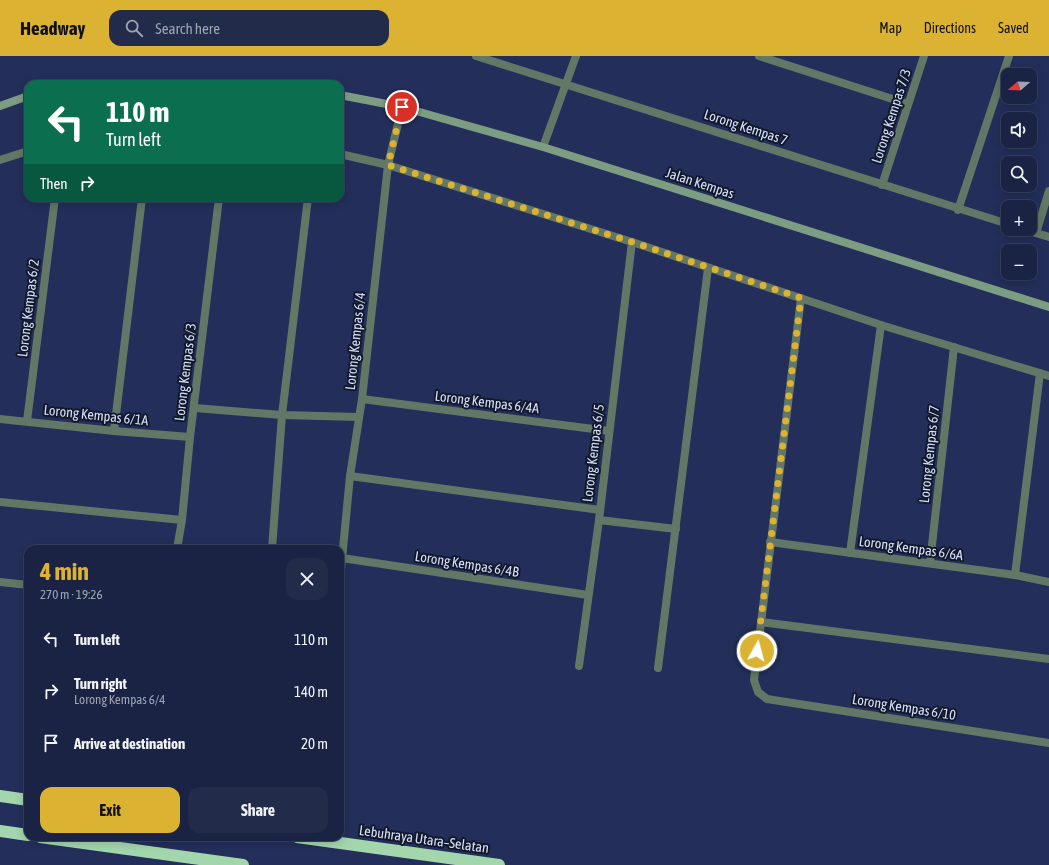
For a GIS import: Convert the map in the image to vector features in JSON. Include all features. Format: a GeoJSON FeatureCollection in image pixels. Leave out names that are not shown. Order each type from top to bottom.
{"type":"FeatureCollection","features":[{"type":"Feature","properties":{"kind":"highway"},"geometry":{"type":"LineString","coordinates":[[0,796],[24,799]]}},
{"type":"Feature","properties":{"kind":"highway"},"geometry":{"type":"LineString","coordinates":[[0,832],[24,835]]}},
{"type":"Feature","properties":{"kind":"highway"},"geometry":{"type":"LineString","coordinates":[[69,841],[243,865]]}},
{"type":"Feature","properties":{"kind":"highway","name":"Lebuhraya Utara–Selatan"},"geometry":{"type":"LineString","coordinates":[[326,841],[499,865]]}},
{"type":"Feature","properties":{"kind":"main road","name":"Jalan Kempas"},"geometry":{"type":"LineString","coordinates":[[344,96],[402,107],[543,147],[1049,307]]}},
{"type":"Feature","properties":{"kind":"main road"},"geometry":{"type":"LineString","coordinates":[[0,106],[24,97]]}},
{"type":"Feature","properties":{"kind":"street","name":"Lorong Kempas 7"},"geometry":{"type":"LineString","coordinates":[[476,56],[567,83],[958,210],[1001,222]]}},
{"type":"Feature","properties":{"kind":"street"},"geometry":{"type":"LineString","coordinates":[[543,147],[576,56]]}},
{"type":"Feature","properties":{"kind":"street"},"geometry":{"type":"LineString","coordinates":[[759,56],[908,104]]}},
{"type":"Feature","properties":{"kind":"street","name":"Lorong Kempas 7/3"},"geometry":{"type":"LineString","coordinates":[[882,185],[924,56]]}},
{"type":"Feature","properties":{"kind":"street"},"geometry":{"type":"LineString","coordinates":[[958,210],[1009,56]]}},
{"type":"Feature","properties":{"kind":"street","name":"Lorong Kempas 6/4"},"geometry":{"type":"LineString","coordinates":[[343,545],[350,476],[362,399],[388,165],[402,107]]}},
{"type":"Feature","properties":{"kind":"street"},"geometry":{"type":"LineString","coordinates":[[0,160],[24,152]]}},
{"type":"Feature","properties":{"kind":"street"},"geometry":{"type":"LineString","coordinates":[[344,155],[388,165],[632,242],[881,325],[1049,376]]}},
{"type":"Feature","properties":{"kind":"street"},"geometry":{"type":"LineString","coordinates":[[1037,230],[1049,191]]}},
{"type":"Feature","properties":{"kind":"street","name":"Lorong Kempas 6/2"},"geometry":{"type":"LineString","coordinates":[[27,421],[54,202]]}},
{"type":"Feature","properties":{"kind":"street"},"geometry":{"type":"LineString","coordinates":[[114,431],[142,202]]}},
{"type":"Feature","properties":{"kind":"street","name":"Lorong Kempas 6/3"},"geometry":{"type":"LineString","coordinates":[[178,545],[182,520],[190,437],[195,408],[219,202]]}},
{"type":"Feature","properties":{"kind":"street"},"geometry":{"type":"LineString","coordinates":[[272,545],[282,415],[308,202]]}},
{"type":"Feature","properties":{"kind":"street"},"geometry":{"type":"LineString","coordinates":[[1037,233],[1049,237]]}},
{"type":"Feature","properties":{"kind":"street","name":"Lorong Kempas 6/5"},"geometry":{"type":"LineString","coordinates":[[578,666],[599,520],[632,242]]}},
{"type":"Feature","properties":{"kind":"street"},"geometry":{"type":"LineString","coordinates":[[658,668],[708,268]]}},
{"type":"Feature","properties":{"kind":"street"},"geometry":{"type":"LineString","coordinates":[[801,298],[761,622],[1049,659]]}},
{"type":"Feature","properties":{"kind":"street"},"geometry":{"type":"LineString","coordinates":[[850,553],[881,325]]}},
{"type":"Feature","properties":{"kind":"street","name":"Lorong Kempas 6/7"},"geometry":{"type":"LineString","coordinates":[[930,563],[954,347]]}},
{"type":"Feature","properties":{"kind":"street"},"geometry":{"type":"LineString","coordinates":[[1016,575],[1040,373]]}},
{"type":"Feature","properties":{"kind":"street","name":"Lorong Kempas 6/4A"},"geometry":{"type":"LineString","coordinates":[[362,399],[609,431]]}},
{"type":"Feature","properties":{"kind":"street"},"geometry":{"type":"LineString","coordinates":[[195,408],[282,415],[359,418]]}},
{"type":"Feature","properties":{"kind":"street","name":"Lorong Kempas 6/1A"},"geometry":{"type":"LineString","coordinates":[[0,418],[114,431],[190,437]]}},
{"type":"Feature","properties":{"kind":"street"},"geometry":{"type":"LineString","coordinates":[[350,476],[600,510]]}},
{"type":"Feature","properties":{"kind":"street"},"geometry":{"type":"LineString","coordinates":[[0,502],[182,520]]}},
{"type":"Feature","properties":{"kind":"street"},"geometry":{"type":"LineString","coordinates":[[599,520],[676,529]]}},
{"type":"Feature","properties":{"kind":"street","name":"Lorong Kempas 6/6A"},"geometry":{"type":"LineString","coordinates":[[770,542],[1016,575],[1049,582]]}},
{"type":"Feature","properties":{"kind":"street","name":"Lorong Kempas 6/4B"},"geometry":{"type":"LineString","coordinates":[[344,558],[588,595]]}},
{"type":"Feature","properties":{"kind":"street"},"geometry":{"type":"LineString","coordinates":[[0,582],[24,585]]}},
{"type":"Feature","properties":{"kind":"street","name":"Lorong Kempas 6/10"},"geometry":{"type":"LineString","coordinates":[[761,622],[754,680],[758,692],[767,699],[1049,743]]}},
{"type":"Feature","properties":{"kind":"route"},"geometry":{"type":"LineString","coordinates":[[402,107],[388,165],[632,242],[801,298],[757,651]]}}]}
